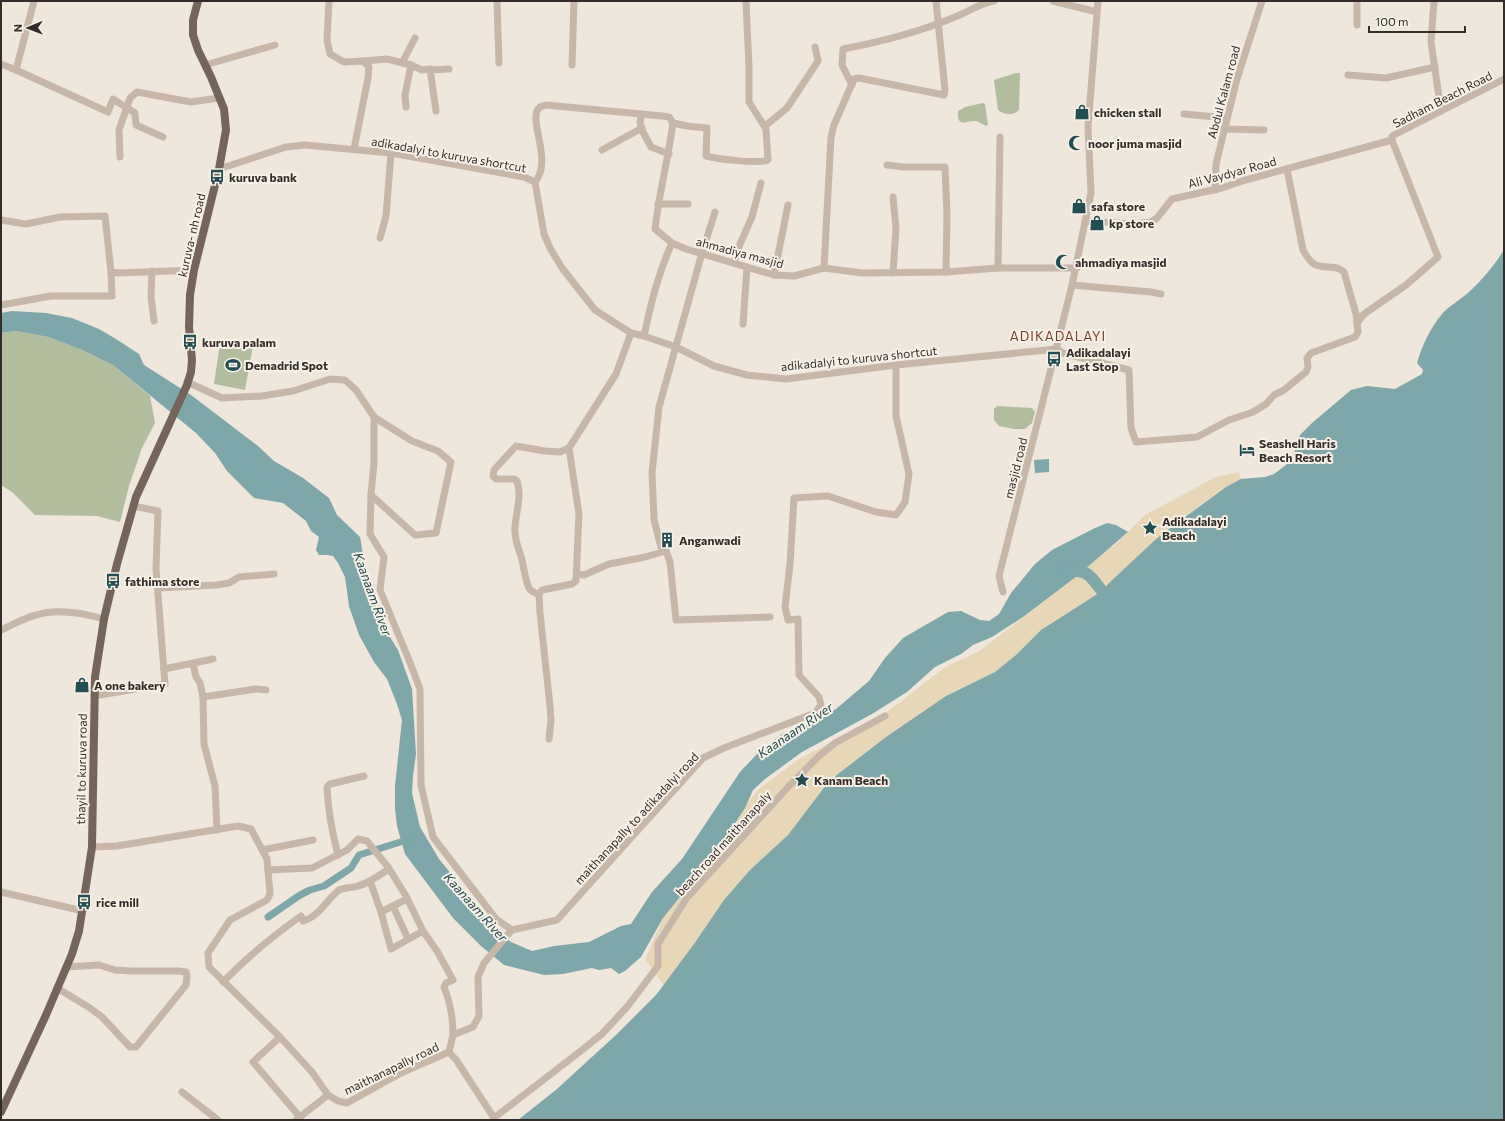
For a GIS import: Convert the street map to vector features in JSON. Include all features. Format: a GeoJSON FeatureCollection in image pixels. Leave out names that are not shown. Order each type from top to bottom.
{"type":"FeatureCollection","features":[{"type":"Feature","properties":{"kind":"main road","name":"kuruva- nh road"},"geometry":{"type":"LineString","coordinates":[[170,421],[191,372],[192,360],[189,327],[190,295],[194,270],[219,169],[226,130],[224,109],[198,50],[194,35],[193,20],[198,1]]}},
{"type":"Feature","properties":{"kind":"main road","name":"thayil to kuruva road"},"geometry":{"type":"LineString","coordinates":[[2,1107],[57,988],[80,931],[92,847],[95,677],[104,619],[133,506],[170,421]]}},
{"type":"Feature","properties":{"kind":"street"},"geometry":{"type":"LineString","coordinates":[[16,70],[34,1]]}},
{"type":"Feature","properties":{"kind":"street"},"geometry":{"type":"LineString","coordinates":[[328,1],[327,40],[330,54],[344,62],[388,59],[411,65],[422,70],[449,69]]}},
{"type":"Feature","properties":{"kind":"street"},"geometry":{"type":"LineString","coordinates":[[496,1],[499,63]]}},
{"type":"Feature","properties":{"kind":"street"},"geometry":{"type":"LineString","coordinates":[[572,65],[574,1]]}},
{"type":"Feature","properties":{"kind":"street"},"geometry":{"type":"LineString","coordinates":[[535,182],[540,176],[543,158],[536,124],[536,113],[540,107],[546,105],[669,118],[673,123],[707,128],[706,156],[738,161],[760,162],[768,160],[766,129],[751,108],[749,102],[749,60],[746,1]]}},
{"type":"Feature","properties":{"kind":"street"},"geometry":{"type":"LineString","coordinates":[[824,268],[831,137],[834,125],[854,80],[859,78],[944,95],[945,90],[936,1]]}},
{"type":"Feature","properties":{"kind":"street"},"geometry":{"type":"LineString","coordinates":[[852,85],[842,65],[843,49],[864,45],[938,23],[955,17],[986,2],[994,1]]}},
{"type":"Feature","properties":{"kind":"street"},"geometry":{"type":"LineString","coordinates":[[1053,1],[1097,12]]}},
{"type":"Feature","properties":{"kind":"street","name":"masjid road"},"geometry":{"type":"LineString","coordinates":[[1004,592],[999,576],[1077,268],[1091,193],[1088,127],[1098,1]]}},
{"type":"Feature","properties":{"kind":"street","name":"Abdul Kalam road"},"geometry":{"type":"LineString","coordinates":[[1215,190],[1216,164],[1224,129],[1237,79],[1262,1]]}},
{"type":"Feature","properties":{"kind":"street"},"geometry":{"type":"LineString","coordinates":[[1357,1],[1357,25]]}},
{"type":"Feature","properties":{"kind":"street"},"geometry":{"type":"LineString","coordinates":[[1434,1],[1431,42],[1441,111]]}},
{"type":"Feature","properties":{"kind":"street"},"geometry":{"type":"LineString","coordinates":[[402,63],[415,38]]}},
{"type":"Feature","properties":{"kind":"street"},"geometry":{"type":"LineString","coordinates":[[205,65],[275,45]]}},
{"type":"Feature","properties":{"kind":"street"},"geometry":{"type":"LineString","coordinates":[[765,126],[787,108],[818,61],[814,47]]}},
{"type":"Feature","properties":{"kind":"street"},"geometry":{"type":"LineString","coordinates":[[354,149],[368,78],[369,67],[363,61]]}},
{"type":"Feature","properties":{"kind":"street"},"geometry":{"type":"LineString","coordinates":[[1,64],[108,112],[113,100],[135,113],[136,125],[163,137]]}},
{"type":"Feature","properties":{"kind":"street"},"geometry":{"type":"LineString","coordinates":[[406,106],[406,95],[411,65]]}},
{"type":"Feature","properties":{"kind":"street"},"geometry":{"type":"LineString","coordinates":[[1348,75],[1386,78],[1435,67]]}},
{"type":"Feature","properties":{"kind":"street"},"geometry":{"type":"LineString","coordinates":[[430,70],[436,111]]}},
{"type":"Feature","properties":{"kind":"street","name":"Sadham Beach Road"},"geometry":{"type":"LineString","coordinates":[[1392,140],[1392,136],[1504,79]]}},
{"type":"Feature","properties":{"kind":"street"},"geometry":{"type":"LineString","coordinates":[[120,157],[119,130],[130,98],[137,92],[191,102],[219,98]]}},
{"type":"Feature","properties":{"kind":"street"},"geometry":{"type":"LineString","coordinates":[[642,114],[640,122],[651,147],[669,154]]}},
{"type":"Feature","properties":{"kind":"street"},"geometry":{"type":"LineString","coordinates":[[1184,114],[1227,118]]}},
{"type":"Feature","properties":{"kind":"street","name":"ahmadiya masjid"},"geometry":{"type":"LineString","coordinates":[[673,123],[669,154],[658,204],[655,230],[672,243],[686,249],[774,274],[794,276],[824,268],[862,273],[946,272],[998,268],[1077,268]]}},
{"type":"Feature","properties":{"kind":"street"},"geometry":{"type":"LineString","coordinates":[[602,150],[642,128]]}},
{"type":"Feature","properties":{"kind":"street"},"geometry":{"type":"LineString","coordinates":[[1224,129],[1264,130]]}},
{"type":"Feature","properties":{"kind":"street"},"geometry":{"type":"LineString","coordinates":[[998,268],[1000,137]]}},
{"type":"Feature","properties":{"kind":"street"},"geometry":{"type":"LineString","coordinates":[[1357,323],[1364,314],[1406,285],[1438,257],[1392,140]]}},
{"type":"Feature","properties":{"kind":"street","name":"Ali Vaydyar Road"},"geometry":{"type":"LineString","coordinates":[[1085,221],[1134,224],[1151,222],[1157,218],[1172,199],[1215,190],[1392,140]]}},
{"type":"Feature","properties":{"kind":"street","name":"adikadalyi to kuruva shortcut"},"geometry":{"type":"LineString","coordinates":[[219,169],[286,147],[305,144],[391,153],[524,177],[535,182],[544,234],[550,248],[562,268],[596,310],[631,333],[676,347],[714,366],[747,374],[786,379],[896,365],[1057,349]]}},
{"type":"Feature","properties":{"kind":"street"},"geometry":{"type":"LineString","coordinates":[[380,238],[386,216],[391,153]]}},
{"type":"Feature","properties":{"kind":"street"},"geometry":{"type":"LineString","coordinates":[[887,164],[904,167],[944,167],[947,214],[946,272]]}},
{"type":"Feature","properties":{"kind":"street"},"geometry":{"type":"LineString","coordinates":[[1057,349],[1063,353],[1129,370],[1131,428],[1136,442],[1197,437],[1229,420],[1254,412],[1266,404],[1274,394],[1284,390],[1306,372],[1308,367],[1307,358],[1311,353],[1355,337],[1358,332],[1357,323],[1353,302],[1344,272],[1340,268],[1316,265],[1310,260],[1303,250],[1287,169]]}},
{"type":"Feature","properties":{"kind":"street"},"geometry":{"type":"LineString","coordinates":[[734,263],[740,244],[752,217],[761,183]]}},
{"type":"Feature","properties":{"kind":"street"},"geometry":{"type":"LineString","coordinates":[[893,197],[896,228],[893,273]]}},
{"type":"Feature","properties":{"kind":"street"},"geometry":{"type":"LineString","coordinates":[[658,204],[688,204]]}},
{"type":"Feature","properties":{"kind":"street"},"geometry":{"type":"LineString","coordinates":[[774,274],[788,205]]}},
{"type":"Feature","properties":{"kind":"street"},"geometry":{"type":"LineString","coordinates":[[715,212],[659,407],[652,473],[654,520],[661,547],[666,551],[670,562],[676,620],[770,617]]}},
{"type":"Feature","properties":{"kind":"street"},"geometry":{"type":"LineString","coordinates":[[1,220],[26,224],[60,217],[105,216],[112,296],[51,296],[1,304]]}},
{"type":"Feature","properties":{"kind":"street"},"geometry":{"type":"LineString","coordinates":[[644,336],[653,294],[664,260],[672,243]]}},
{"type":"Feature","properties":{"kind":"street"},"geometry":{"type":"LineString","coordinates":[[743,324],[747,267]]}},
{"type":"Feature","properties":{"kind":"street"},"geometry":{"type":"LineString","coordinates":[[111,272],[194,270]]}},
{"type":"Feature","properties":{"kind":"street"},"geometry":{"type":"LineString","coordinates":[[152,271],[151,297],[154,320]]}},
{"type":"Feature","properties":{"kind":"street"},"geometry":{"type":"LineString","coordinates":[[1072,286],[1161,294]]}},
{"type":"Feature","properties":{"kind":"street"},"geometry":{"type":"LineString","coordinates":[[539,594],[532,592],[529,588],[522,559],[516,546],[515,528],[518,510],[519,486],[517,481],[514,479],[496,479],[493,476],[494,470],[516,446],[560,452],[569,448],[616,374],[631,333]]}},
{"type":"Feature","properties":{"kind":"street","name":"maithanapally to adikadalyi road"},"geometry":{"type":"LineString","coordinates":[[511,932],[557,920],[703,758],[724,748],[815,713],[821,705],[819,697],[799,675],[798,619],[788,620],[785,607],[790,564],[794,498],[828,496],[876,512],[896,515],[905,502],[909,474],[896,416],[896,365]]}},
{"type":"Feature","properties":{"kind":"street"},"geometry":{"type":"LineString","coordinates":[[187,384],[222,398],[262,396],[293,391],[330,379],[345,380],[356,390],[374,417],[412,440],[438,451],[451,462],[436,533],[415,535],[371,495]]}},
{"type":"Feature","properties":{"kind":"street"},"geometry":{"type":"LineString","coordinates":[[374,417],[374,462],[370,534],[384,557],[380,590],[420,690],[421,785],[433,837],[496,919],[511,932]]}},
{"type":"Feature","properties":{"kind":"street"},"geometry":{"type":"LineString","coordinates":[[549,739],[551,720],[539,594],[542,590],[572,584],[576,581],[576,552],[579,514],[569,448]]}},
{"type":"Feature","properties":{"kind":"street"},"geometry":{"type":"LineString","coordinates":[[94,696],[166,684],[156,569],[158,510],[133,506]]}},
{"type":"Feature","properties":{"kind":"street"},"geometry":{"type":"LineString","coordinates":[[577,574],[584,575],[608,564],[645,557],[666,551]]}},
{"type":"Feature","properties":{"kind":"street"},"geometry":{"type":"LineString","coordinates":[[158,588],[217,585],[229,583],[238,577],[274,574]]}},
{"type":"Feature","properties":{"kind":"street"},"geometry":{"type":"LineString","coordinates":[[1,630],[36,615],[52,612],[90,615],[104,619]]}},
{"type":"Feature","properties":{"kind":"street"},"geometry":{"type":"LineString","coordinates":[[164,669],[213,659]]}},
{"type":"Feature","properties":{"kind":"street"},"geometry":{"type":"LineString","coordinates":[[193,664],[203,697],[204,744],[215,786],[216,830]]}},
{"type":"Feature","properties":{"kind":"street"},"geometry":{"type":"LineString","coordinates":[[203,697],[256,689],[266,690]]}},
{"type":"Feature","properties":{"kind":"street","name":"beach road maithanapaly"},"geometry":{"type":"LineString","coordinates":[[449,1052],[457,1061],[494,1118],[547,1078],[602,1034],[627,1007],[658,966],[658,944],[686,899],[789,786],[819,756],[835,743],[884,716]]}},
{"type":"Feature","properties":{"kind":"street"},"geometry":{"type":"LineString","coordinates":[[338,855],[331,831],[327,787],[330,784],[364,776]]}},
{"type":"Feature","properties":{"kind":"street"},"geometry":{"type":"LineString","coordinates":[[92,847],[117,846],[238,826],[251,829],[267,859],[270,894],[267,900],[230,920],[208,953],[209,967],[280,1037],[312,1072],[328,1095]]}},
{"type":"Feature","properties":{"kind":"street"},"geometry":{"type":"LineString","coordinates":[[268,870],[312,868],[348,850],[358,839],[367,841],[388,867],[407,899],[423,931],[437,951],[453,980],[446,983],[444,987],[449,1000],[453,1019],[453,1035]]}},
{"type":"Feature","properties":{"kind":"street"},"geometry":{"type":"LineString","coordinates":[[262,850],[313,840]]}},
{"type":"Feature","properties":{"kind":"street"},"geometry":{"type":"LineString","coordinates":[[223,982],[238,966],[270,938],[300,916],[303,921],[307,920],[320,911],[339,891],[370,881],[386,871],[388,867]]}},
{"type":"Feature","properties":{"kind":"street"},"geometry":{"type":"LineString","coordinates":[[370,881],[382,912],[391,949],[423,931]]}},
{"type":"Feature","properties":{"kind":"street"},"geometry":{"type":"LineString","coordinates":[[1,892],[82,911]]}},
{"type":"Feature","properties":{"kind":"street"},"geometry":{"type":"LineString","coordinates":[[382,912],[407,899]]}},
{"type":"Feature","properties":{"kind":"street"},"geometry":{"type":"LineString","coordinates":[[393,906],[408,940]]}},
{"type":"Feature","properties":{"kind":"street","name":"maithanapally road"},"geometry":{"type":"LineString","coordinates":[[298,1119],[328,1095],[338,1102],[347,1103],[401,1073],[449,1052],[453,1035],[473,1027],[479,1016],[478,977],[484,963],[511,932]]}},
{"type":"Feature","properties":{"kind":"street"},"geometry":{"type":"LineString","coordinates":[[57,988],[90,1008],[102,1017],[130,1047],[136,1047],[186,984],[187,976],[186,972],[179,971],[115,970],[99,965],[66,967]]}},
{"type":"Feature","properties":{"kind":"street"},"geometry":{"type":"LineString","coordinates":[[280,1037],[253,1062],[298,1119]]}},
{"type":"Feature","properties":{"kind":"street"},"geometry":{"type":"LineString","coordinates":[[182,1092],[218,1120]]}},
{"type":"Feature","properties":{"kind":"green space"},"geometry":{"type":"Polygon","coordinates":[[[1020,73],[1019,110],[1011,114],[1006,114],[998,110],[994,80],[1020,73]]]}},
{"type":"Feature","properties":{"kind":"green space"},"geometry":{"type":"Polygon","coordinates":[[[983,103],[985,104],[988,125],[986,126],[976,121],[961,122],[959,120],[958,111],[965,107],[983,103]]]}},
{"type":"Feature","properties":{"kind":"green space"},"geometry":{"type":"Polygon","coordinates":[[[16,331],[48,337],[82,350],[113,365],[150,396],[155,423],[142,448],[129,486],[120,522],[97,516],[35,515],[12,492],[1,485],[1,333],[16,331]]]}},
{"type":"Feature","properties":{"kind":"green space","name":"Demadrid Spot"},"geometry":{"type":"Polygon","coordinates":[[[220,344],[253,346],[245,390],[214,384],[220,344]]]}},
{"type":"Feature","properties":{"kind":"green space"},"geometry":{"type":"Polygon","coordinates":[[[997,406],[1032,408],[1035,412],[1032,423],[1025,429],[1014,429],[999,426],[994,420],[994,409],[997,406]]]}},
{"type":"Feature","properties":{"kind":"sand","name":"Kanam Beach"},"geometry":{"type":"Polygon","coordinates":[[[1239,472],[1241,479],[1223,489],[1172,526],[1102,591],[1041,630],[1016,655],[995,672],[946,696],[886,737],[838,774],[826,785],[788,835],[750,870],[664,985],[645,960],[663,918],[733,832],[747,803],[760,788],[799,759],[882,716],[945,667],[978,652],[1083,571],[1097,550],[1114,546],[1145,515],[1216,477],[1239,472]]]}},
{"type":"Feature","properties":{"kind":"water"},"geometry":{"type":"Polygon","coordinates":[[[1504,250],[1504,1120],[518,1120],[557,1089],[617,1034],[656,995],[694,944],[724,900],[750,870],[788,835],[826,785],[838,774],[886,737],[946,696],[995,672],[1016,655],[1041,630],[1102,591],[1155,540],[1226,487],[1241,479],[1265,477],[1274,474],[1286,465],[1293,456],[1300,435],[1351,390],[1367,386],[1395,389],[1422,374],[1423,370],[1417,363],[1430,331],[1445,311],[1478,283],[1504,250]]]}},
{"type":"Feature","properties":{"kind":"water"},"geometry":{"type":"Polygon","coordinates":[[[12,311],[46,313],[72,318],[99,329],[116,339],[139,354],[144,365],[191,395],[258,446],[274,461],[303,478],[329,498],[337,515],[360,537],[363,555],[378,613],[385,629],[398,650],[412,689],[416,754],[412,793],[420,827],[439,859],[480,909],[489,923],[511,942],[532,951],[554,946],[589,942],[621,926],[631,924],[652,892],[682,859],[740,772],[759,752],[782,734],[814,722],[836,709],[869,681],[885,658],[903,638],[948,612],[961,611],[980,620],[989,621],[999,614],[1011,593],[1035,564],[1052,550],[1107,523],[1116,525],[1128,532],[1077,576],[1023,617],[992,637],[973,645],[961,654],[935,667],[907,692],[872,714],[802,752],[765,779],[753,790],[745,808],[718,850],[663,918],[641,957],[625,971],[619,974],[611,968],[599,970],[592,968],[563,974],[544,975],[504,965],[481,946],[453,918],[405,854],[397,826],[395,808],[395,786],[402,720],[387,679],[374,662],[359,635],[349,606],[345,577],[338,563],[333,556],[319,555],[316,550],[319,537],[311,531],[306,521],[283,503],[254,498],[227,471],[215,453],[196,433],[113,365],[82,350],[48,337],[16,331],[1,333],[1,313],[12,311]]]}},
{"type":"Feature","properties":{"kind":"water"},"geometry":{"type":"Polygon","coordinates":[[[1049,459],[1049,472],[1035,473],[1034,460],[1049,459]]]}},
{"type":"Feature","properties":{"kind":"waterway","name":"Kaanaam River"},"geometry":{"type":"LineString","coordinates":[[1067,570],[1080,571],[1088,574],[1102,591]]}},
{"type":"Feature","properties":{"kind":"waterway"},"geometry":{"type":"LineString","coordinates":[[268,917],[300,895],[324,886],[351,868],[359,855],[410,839]]}},
{"type":"Feature","properties":{"kind":"place","name":"chicken stall"},"geometry":{"type":"Point","coordinates":[1082,112]}},
{"type":"Feature","properties":{"kind":"place","name":"noor juma masjid"},"geometry":{"type":"Point","coordinates":[1076,143]}},
{"type":"Feature","properties":{"kind":"place","name":"kuruva bank"},"geometry":{"type":"Point","coordinates":[217,177]}},
{"type":"Feature","properties":{"kind":"place","name":"safa store"},"geometry":{"type":"Point","coordinates":[1079,206]}},
{"type":"Feature","properties":{"kind":"place","name":"kp store"},"geometry":{"type":"Point","coordinates":[1097,223]}},
{"type":"Feature","properties":{"kind":"place","name":"ahmadiya masjid"},"geometry":{"type":"Point","coordinates":[1063,262]}},
{"type":"Feature","properties":{"kind":"place","name":"kuruva palam"},"geometry":{"type":"Point","coordinates":[190,342]}},
{"type":"Feature","properties":{"kind":"place","name":"Adikadalayi Last Stop"},"geometry":{"type":"Point","coordinates":[1054,359]}},
{"type":"Feature","properties":{"kind":"place","name":"Demadrid Spot"},"geometry":{"type":"Point","coordinates":[233,365]}},
{"type":"Feature","properties":{"kind":"place","name":"Seashell Haris Beach Resort"},"geometry":{"type":"Point","coordinates":[1247,450]}},
{"type":"Feature","properties":{"kind":"place","name":"Adikadalayi Beach"},"geometry":{"type":"Point","coordinates":[1150,528]}},
{"type":"Feature","properties":{"kind":"place","name":"Anganwadi"},"geometry":{"type":"Point","coordinates":[667,540]}},
{"type":"Feature","properties":{"kind":"place","name":"fathima store"},"geometry":{"type":"Point","coordinates":[113,581]}},
{"type":"Feature","properties":{"kind":"place","name":"A one bakery"},"geometry":{"type":"Point","coordinates":[82,685]}},
{"type":"Feature","properties":{"kind":"place","name":"Kanam Beach"},"geometry":{"type":"Point","coordinates":[802,780]}},
{"type":"Feature","properties":{"kind":"place","name":"rice mill"},"geometry":{"type":"Point","coordinates":[84,902]}},
{"type":"Feature","properties":{"kind":"district","name":"ADIKADALAYI"},"geometry":{"type":"Point","coordinates":[1058,336]}}]}
